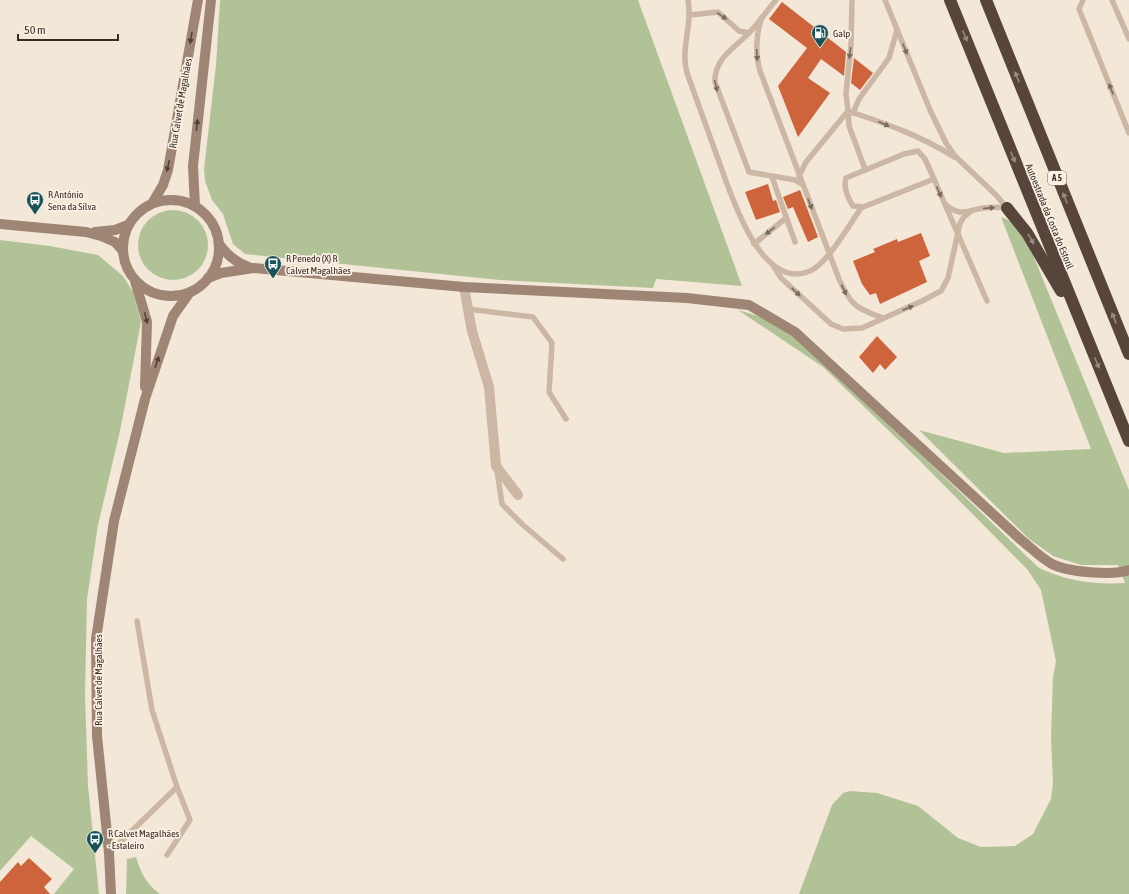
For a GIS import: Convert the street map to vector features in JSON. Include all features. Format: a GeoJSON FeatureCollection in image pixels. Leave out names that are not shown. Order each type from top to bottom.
{"type":"FeatureCollection","features":[{"type":"Feature","properties":{"kind":"highway","name":"Autoestrada da Costa do Estoril"},"geometry":{"type":"LineString","coordinates":[[950,0],[1129,441]]}},
{"type":"Feature","properties":{"kind":"highway","name":"Autoestrada da Costa do Estoril"},"geometry":{"type":"LineString","coordinates":[[986,0],[1129,354]]}},
{"type":"Feature","properties":{"kind":"highway"},"geometry":{"type":"LineString","coordinates":[[1007,208],[1017,218],[1031,240],[1082,327]]}},
{"type":"Feature","properties":{"kind":"street","name":"Rua Calvet de Magalhães"},"geometry":{"type":"LineString","coordinates":[[153,202],[163,185],[168,170],[198,0]]}},
{"type":"Feature","properties":{"kind":"street","name":"Rua Calvet de Magalhães"},"geometry":{"type":"LineString","coordinates":[[195,206],[192,166],[211,0]]}},
{"type":"Feature","properties":{"kind":"street"},"geometry":{"type":"LineString","coordinates":[[167,199],[182,200],[195,206],[212,222],[217,232],[219,244],[215,268],[200,286],[190,292],[176,296],[161,295],[147,290],[135,281],[127,268],[122,250],[123,237],[128,225],[143,208],[153,202],[167,199]]}},
{"type":"Feature","properties":{"kind":"street"},"geometry":{"type":"LineString","coordinates":[[0,224],[86,232],[104,232],[128,225]]}},
{"type":"Feature","properties":{"kind":"street"},"geometry":{"type":"LineString","coordinates":[[86,232],[115,242],[122,250]]}},
{"type":"Feature","properties":{"kind":"street"},"geometry":{"type":"LineString","coordinates":[[219,244],[227,255],[240,265],[253,268],[464,287],[687,298],[749,305],[795,332],[1020,538],[1053,564],[1085,572],[1125,571]]}},
{"type":"Feature","properties":{"kind":"street"},"geometry":{"type":"LineString","coordinates":[[208,278],[221,273],[253,268]]}},
{"type":"Feature","properties":{"kind":"street","name":"Rua Calvet de Magalhães"},"geometry":{"type":"LineString","coordinates":[[135,281],[147,322],[145,399]]}},
{"type":"Feature","properties":{"kind":"street"},"geometry":{"type":"LineString","coordinates":[[464,287],[472,331],[489,387],[496,466],[518,495]]}},
{"type":"Feature","properties":{"kind":"street","name":"Rua Calvet de Magalhães"},"geometry":{"type":"LineString","coordinates":[[111,894],[109,853],[98,736],[96,639],[114,521],[145,399],[173,316],[190,292]]}},
{"type":"Feature","properties":{"kind":"lane"},"geometry":{"type":"LineString","coordinates":[[688,0],[690,15],[684,52],[687,73],[742,223],[754,244],[771,262],[785,272],[800,274],[816,268],[830,254],[860,208]]}},
{"type":"Feature","properties":{"kind":"lane"},"geometry":{"type":"LineString","coordinates":[[776,0],[749,33],[734,45],[723,58],[715,73],[715,82],[749,172],[795,180],[802,184]]}},
{"type":"Feature","properties":{"kind":"lane"},"geometry":{"type":"LineString","coordinates":[[852,0],[851,45],[846,88],[850,112],[849,126],[865,169]]}},
{"type":"Feature","properties":{"kind":"lane"},"geometry":{"type":"LineString","coordinates":[[885,0],[939,129],[958,160]]}},
{"type":"Feature","properties":{"kind":"lane"},"geometry":{"type":"LineString","coordinates":[[1083,0],[1079,9],[1129,133]]}},
{"type":"Feature","properties":{"kind":"lane"},"geometry":{"type":"LineString","coordinates":[[1112,0],[1129,39]]}},
{"type":"Feature","properties":{"kind":"lane"},"geometry":{"type":"LineString","coordinates":[[690,15],[718,12],[738,31],[749,33]]}},
{"type":"Feature","properties":{"kind":"lane"},"geometry":{"type":"LineString","coordinates":[[762,17],[758,33],[758,66],[830,254],[845,291],[853,304],[857,308],[883,318]]}},
{"type":"Feature","properties":{"kind":"lane"},"geometry":{"type":"LineString","coordinates":[[799,176],[806,162],[850,112],[890,58],[898,30]]}},
{"type":"Feature","properties":{"kind":"lane"},"geometry":{"type":"LineString","coordinates":[[850,112],[874,119],[932,144],[958,160],[996,195],[1007,208]]}},
{"type":"Feature","properties":{"kind":"lane"},"geometry":{"type":"LineString","coordinates":[[934,179],[860,208],[855,208],[852,205],[845,183],[848,177],[865,169],[904,154],[918,151],[926,159],[945,204],[956,234],[964,246],[987,301]]}},
{"type":"Feature","properties":{"kind":"lane"},"geometry":{"type":"LineString","coordinates":[[772,177],[795,242]]}},
{"type":"Feature","properties":{"kind":"lane"},"geometry":{"type":"LineString","coordinates":[[945,204],[958,212],[970,212],[988,207],[1007,208]]}},
{"type":"Feature","properties":{"kind":"lane"},"geometry":{"type":"LineString","coordinates":[[771,262],[781,278],[825,320],[843,329],[856,329],[929,298],[941,291],[948,278],[956,234],[962,220],[970,212]]}},
{"type":"Feature","properties":{"kind":"lane"},"geometry":{"type":"LineString","coordinates":[[754,244],[786,218]]}},
{"type":"Feature","properties":{"kind":"lane"},"geometry":{"type":"LineString","coordinates":[[468,309],[533,317],[552,343],[549,392],[566,419]]}},
{"type":"Feature","properties":{"kind":"lane"},"geometry":{"type":"LineString","coordinates":[[496,466],[502,504],[523,525],[563,559]]}},
{"type":"Feature","properties":{"kind":"lane"},"geometry":{"type":"LineString","coordinates":[[137,621],[152,710],[177,787],[190,820],[167,855]]}},
{"type":"Feature","properties":{"kind":"lane"},"geometry":{"type":"LineString","coordinates":[[109,853],[177,787]]}},
{"type":"Feature","properties":{"kind":"green space"},"geometry":{"type":"Polygon","coordinates":[[[220,0],[638,0],[742,286],[656,279],[653,288],[500,280],[245,254],[233,244],[223,214],[212,200],[205,181],[204,169],[216,65],[220,0]]]}},
{"type":"Feature","properties":{"kind":"green space"},"geometry":{"type":"Polygon","coordinates":[[[173,210],[186,213],[198,220],[205,232],[208,245],[205,258],[198,270],[186,277],[173,280],[160,277],[148,270],[141,258],[138,245],[141,232],[148,220],[160,213],[173,210]]]}},
{"type":"Feature","properties":{"kind":"green space"},"geometry":{"type":"Polygon","coordinates":[[[1001,217],[1012,223],[1024,238],[1033,255],[1129,490],[1129,894],[799,894],[832,805],[843,793],[850,791],[877,793],[918,806],[958,838],[981,847],[1015,846],[1033,834],[1051,799],[1053,783],[1051,737],[1053,677],[1056,661],[1041,590],[1027,569],[917,458],[823,367],[738,310],[768,319],[810,348],[1039,568],[1070,579],[1092,583],[1125,583],[1118,565],[1081,565],[1053,556],[1028,538],[919,430],[1004,453],[1091,449],[1001,217]]]}},
{"type":"Feature","properties":{"kind":"green space"},"geometry":{"type":"Polygon","coordinates":[[[0,240],[50,246],[98,255],[123,276],[133,292],[141,322],[120,431],[98,525],[87,599],[85,694],[88,786],[99,894],[54,894],[74,869],[31,836],[0,871],[0,240]]]}},
{"type":"Feature","properties":{"kind":"green space"},"geometry":{"type":"Polygon","coordinates":[[[136,857],[145,878],[160,894],[126,894],[127,859],[136,857]]]}},
{"type":"Feature","properties":{"kind":"building"},"geometry":{"type":"Polygon","coordinates":[[[782,2],[846,52],[844,76],[821,59],[808,78],[830,93],[798,137],[778,86],[807,48],[769,19],[782,2]]]}},
{"type":"Feature","properties":{"kind":"building"},"geometry":{"type":"Polygon","coordinates":[[[854,58],[873,73],[860,90],[851,83],[854,58]]]}},
{"type":"Feature","properties":{"kind":"building"},"geometry":{"type":"Polygon","coordinates":[[[768,184],[773,201],[776,200],[780,212],[756,220],[745,192],[768,184]]]}},
{"type":"Feature","properties":{"kind":"building"},"geometry":{"type":"Polygon","coordinates":[[[800,190],[818,237],[808,242],[793,207],[788,209],[783,197],[800,190]]]}},
{"type":"Feature","properties":{"kind":"building"},"geometry":{"type":"Polygon","coordinates":[[[921,233],[930,256],[919,261],[927,282],[880,304],[876,293],[870,295],[862,284],[853,261],[875,252],[873,249],[897,239],[898,242],[921,233]]]}},
{"type":"Feature","properties":{"kind":"building"},"geometry":{"type":"Polygon","coordinates":[[[877,336],[897,357],[885,370],[880,364],[873,373],[859,357],[877,336]]]}},
{"type":"Feature","properties":{"kind":"building"},"geometry":{"type":"Polygon","coordinates":[[[29,858],[52,879],[44,887],[50,894],[0,894],[0,882],[18,862],[21,866],[29,858]]]}},
{"type":"Feature","properties":{"kind":"place","name":"Galp"},"geometry":{"type":"Point","coordinates":[820,48]}},
{"type":"Feature","properties":{"kind":"place","name":"R António Sena da Silva"},"geometry":{"type":"Point","coordinates":[35,215]}},
{"type":"Feature","properties":{"kind":"place","name":"R Penedo (X) R Calvet Magalhães"},"geometry":{"type":"Point","coordinates":[273,279]}},
{"type":"Feature","properties":{"kind":"place","name":"R Calvet Magalhães - Estaleiro"},"geometry":{"type":"Point","coordinates":[95,854]}}]}
